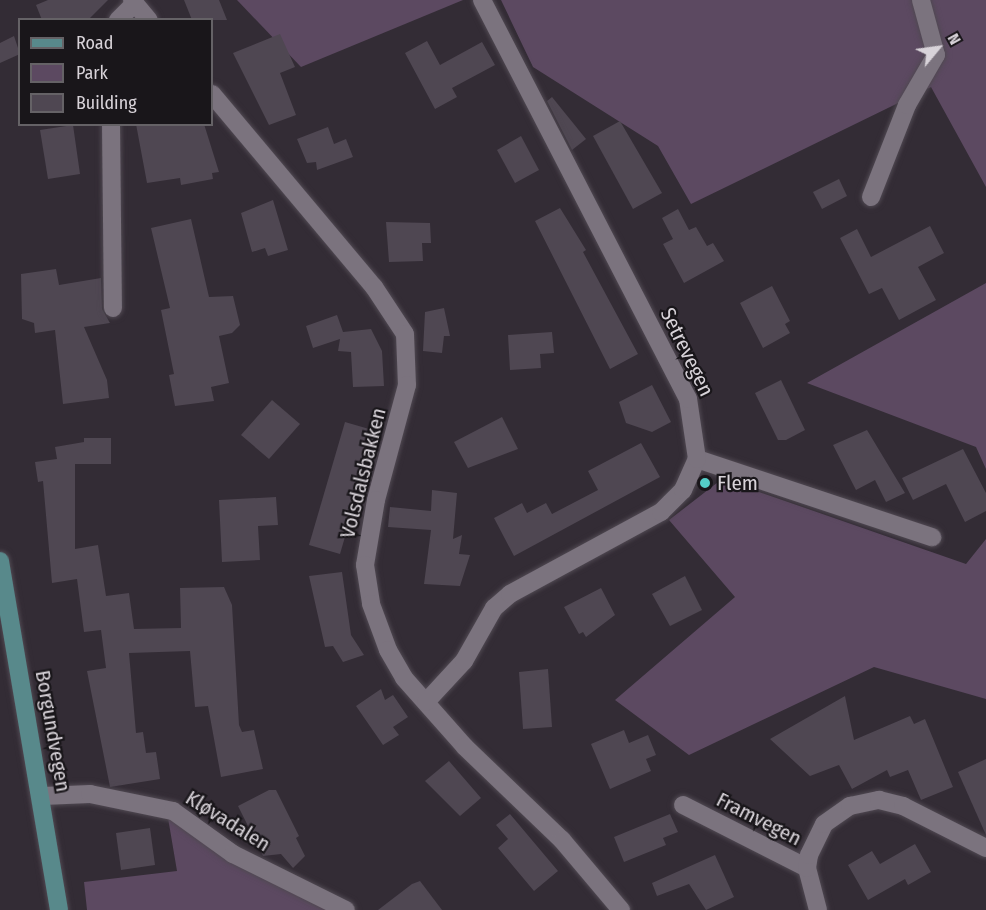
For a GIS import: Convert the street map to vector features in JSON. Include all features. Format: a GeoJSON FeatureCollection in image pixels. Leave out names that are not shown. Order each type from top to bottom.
{"type":"FeatureCollection","features":[{"type":"Feature","properties":{"kind":"main road","name":"Borgundvegen"},"geometry":{"type":"LineString","coordinates":[[0,561],[42,796],[59,910]]}},
{"type":"Feature","properties":{"kind":"street","name":"Setrevegen"},"geometry":{"type":"LineString","coordinates":[[482,0],[688,399],[697,459]]}},
{"type":"Feature","properties":{"kind":"street"},"geometry":{"type":"LineString","coordinates":[[871,197],[907,105],[936,56],[921,0]]}},
{"type":"Feature","properties":{"kind":"street"},"geometry":{"type":"LineString","coordinates":[[120,18],[134,2],[147,18]]}},
{"type":"Feature","properties":{"kind":"street","name":"Volsdalsbakken"},"geometry":{"type":"LineString","coordinates":[[213,95],[374,287],[405,334],[407,386],[376,500],[365,566],[379,630],[404,678],[562,840],[621,910]]}},
{"type":"Feature","properties":{"kind":"street"},"geometry":{"type":"LineString","coordinates":[[111,126],[113,308]]}},
{"type":"Feature","properties":{"kind":"street"},"geometry":{"type":"LineString","coordinates":[[426,702],[465,661],[494,608],[510,594],[661,512],[683,490],[697,459],[932,537]]}},
{"type":"Feature","properties":{"kind":"street","name":"Kløvadalen"},"geometry":{"type":"LineString","coordinates":[[42,796],[90,794],[173,811],[233,854],[346,910]]}},
{"type":"Feature","properties":{"kind":"street"},"geometry":{"type":"LineString","coordinates":[[807,868],[824,824],[866,800],[903,806],[986,848]]}},
{"type":"Feature","properties":{"kind":"street","name":"Framvegen"},"geometry":{"type":"LineString","coordinates":[[684,805],[807,868],[818,910]]}},
{"type":"Feature","properties":{"kind":"green space"},"geometry":{"type":"Polygon","coordinates":[[[237,0],[463,0],[301,67],[237,0]]]}},
{"type":"Feature","properties":{"kind":"green space"},"geometry":{"type":"Polygon","coordinates":[[[501,0],[986,0],[986,187],[931,87],[691,204],[658,146],[533,67],[501,0]]]}},
{"type":"Feature","properties":{"kind":"green space"},"geometry":{"type":"Polygon","coordinates":[[[986,283],[986,469],[976,447],[807,383],[986,283]]]}},
{"type":"Feature","properties":{"kind":"green space"},"geometry":{"type":"Polygon","coordinates":[[[722,479],[966,564],[986,539],[986,699],[874,667],[689,755],[615,700],[735,597],[669,520],[722,479]]]}},
{"type":"Feature","properties":{"kind":"green space"},"geometry":{"type":"Polygon","coordinates":[[[168,818],[231,862],[332,910],[87,910],[84,882],[177,871],[168,818]]]}},
{"type":"Feature","properties":{"kind":"building"},"geometry":{"type":"Polygon","coordinates":[[[48,0],[108,0],[90,18],[41,18],[36,5],[48,0]]]}},
{"type":"Feature","properties":{"kind":"building"},"geometry":{"type":"Polygon","coordinates":[[[184,0],[219,0],[227,20],[213,20],[213,18],[191,18],[184,0]]]}},
{"type":"Feature","properties":{"kind":"building"},"geometry":{"type":"Polygon","coordinates":[[[280,34],[295,67],[280,73],[296,115],[269,125],[233,53],[280,34]]]}},
{"type":"Feature","properties":{"kind":"building"},"geometry":{"type":"Polygon","coordinates":[[[14,36],[18,55],[0,63],[0,43],[14,36]]]}},
{"type":"Feature","properties":{"kind":"building"},"geometry":{"type":"Polygon","coordinates":[[[427,41],[440,65],[482,42],[495,65],[452,88],[457,97],[435,109],[405,53],[427,41]]]}},
{"type":"Feature","properties":{"kind":"building"},"geometry":{"type":"Polygon","coordinates":[[[552,97],[586,139],[572,150],[547,101],[552,97]]]}},
{"type":"Feature","properties":{"kind":"building"},"geometry":{"type":"Polygon","coordinates":[[[620,121],[662,193],[633,209],[593,136],[620,121]]]}},
{"type":"Feature","properties":{"kind":"building"},"geometry":{"type":"Polygon","coordinates":[[[73,126],[80,174],[48,179],[40,130],[73,126]]]}},
{"type":"Feature","properties":{"kind":"building"},"geometry":{"type":"Polygon","coordinates":[[[136,126],[205,126],[219,172],[212,173],[213,179],[181,185],[180,178],[147,183],[136,126]]]}},
{"type":"Feature","properties":{"kind":"building"},"geometry":{"type":"Polygon","coordinates":[[[328,127],[334,144],[346,139],[353,157],[317,170],[316,162],[307,163],[297,139],[328,127]]]}},
{"type":"Feature","properties":{"kind":"building"},"geometry":{"type":"Polygon","coordinates":[[[521,136],[539,170],[515,183],[497,150],[521,136]]]}},
{"type":"Feature","properties":{"kind":"building"},"geometry":{"type":"Polygon","coordinates":[[[839,179],[847,196],[822,209],[813,192],[839,179]]]}},
{"type":"Feature","properties":{"kind":"building"},"geometry":{"type":"Polygon","coordinates":[[[273,200],[288,250],[268,256],[265,248],[252,252],[241,213],[273,200]]]}},
{"type":"Feature","properties":{"kind":"building"},"geometry":{"type":"Polygon","coordinates":[[[560,208],[586,250],[583,252],[638,354],[610,369],[535,221],[560,208]]]}},
{"type":"Feature","properties":{"kind":"building"},"geometry":{"type":"Polygon","coordinates":[[[678,209],[689,230],[696,227],[707,246],[713,243],[724,261],[684,283],[663,244],[673,239],[662,218],[678,209]]]}},
{"type":"Feature","properties":{"kind":"building"},"geometry":{"type":"Polygon","coordinates":[[[191,219],[209,297],[233,296],[240,325],[232,333],[219,336],[229,383],[211,387],[214,401],[175,406],[169,375],[174,374],[161,310],[170,308],[151,228],[191,219]]]}},
{"type":"Feature","properties":{"kind":"building"},"geometry":{"type":"Polygon","coordinates":[[[386,222],[430,223],[431,243],[422,243],[423,261],[389,262],[386,222]]]}},
{"type":"Feature","properties":{"kind":"building"},"geometry":{"type":"Polygon","coordinates":[[[930,226],[944,253],[918,267],[936,300],[899,320],[882,288],[869,294],[840,238],[857,229],[871,257],[930,226]]]}},
{"type":"Feature","properties":{"kind":"building"},"geometry":{"type":"Polygon","coordinates":[[[56,269],[59,285],[101,278],[102,309],[110,323],[84,327],[107,380],[109,398],[63,404],[55,330],[35,333],[34,323],[22,319],[21,274],[56,269]]]}},
{"type":"Feature","properties":{"kind":"building"},"geometry":{"type":"Polygon","coordinates":[[[772,286],[790,321],[785,324],[790,333],[763,348],[740,303],[772,286]]]}},
{"type":"Feature","properties":{"kind":"building"},"geometry":{"type":"Polygon","coordinates":[[[444,308],[450,336],[444,336],[442,353],[423,351],[425,312],[444,308]]]}},
{"type":"Feature","properties":{"kind":"building"},"geometry":{"type":"Polygon","coordinates":[[[337,315],[343,332],[371,329],[382,351],[384,386],[353,387],[351,352],[338,351],[340,339],[313,348],[306,326],[337,315]]]}},
{"type":"Feature","properties":{"kind":"building"},"geometry":{"type":"Polygon","coordinates":[[[552,332],[554,353],[540,354],[541,368],[510,370],[508,335],[552,332]]]}},
{"type":"Feature","properties":{"kind":"building"},"geometry":{"type":"Polygon","coordinates":[[[781,380],[805,430],[786,440],[778,440],[755,393],[781,380]]]}},
{"type":"Feature","properties":{"kind":"building"},"geometry":{"type":"Polygon","coordinates":[[[652,385],[671,422],[652,432],[626,423],[619,402],[652,385]]]}},
{"type":"Feature","properties":{"kind":"building"},"geometry":{"type":"Polygon","coordinates":[[[272,400],[300,424],[269,459],[241,435],[272,400]]]}},
{"type":"Feature","properties":{"kind":"building"},"geometry":{"type":"Polygon","coordinates":[[[502,417],[518,449],[468,468],[454,442],[502,417]]]}},
{"type":"Feature","properties":{"kind":"building"},"geometry":{"type":"Polygon","coordinates":[[[345,422],[376,431],[340,554],[309,545],[345,422]]]}},
{"type":"Feature","properties":{"kind":"building"},"geometry":{"type":"Polygon","coordinates":[[[867,430],[905,493],[886,502],[875,480],[856,490],[833,445],[867,430]]]}},
{"type":"Feature","properties":{"kind":"building"},"geometry":{"type":"Polygon","coordinates":[[[84,438],[111,438],[111,464],[75,464],[75,549],[98,545],[106,596],[129,593],[134,629],[181,628],[180,588],[224,587],[232,605],[239,725],[242,732],[254,730],[263,769],[221,777],[208,706],[195,707],[190,651],[129,653],[136,733],[143,732],[146,753],[156,752],[160,779],[110,787],[87,671],[106,668],[101,630],[84,632],[77,579],[52,583],[43,481],[38,482],[35,462],[57,459],[55,447],[84,442],[84,438]]]}},
{"type":"Feature","properties":{"kind":"building"},"geometry":{"type":"Polygon","coordinates":[[[641,443],[660,477],[514,556],[494,518],[522,503],[527,513],[546,503],[552,514],[598,490],[588,471],[641,443]]]}},
{"type":"Feature","properties":{"kind":"building"},"geometry":{"type":"Polygon","coordinates":[[[963,449],[986,493],[986,511],[965,522],[946,484],[913,500],[902,478],[963,449]]]}},
{"type":"Feature","properties":{"kind":"building"},"geometry":{"type":"Polygon","coordinates":[[[432,490],[457,493],[453,539],[462,535],[459,554],[470,555],[460,586],[424,584],[431,530],[388,527],[390,507],[431,511],[432,490]]]}},
{"type":"Feature","properties":{"kind":"building"},"geometry":{"type":"Polygon","coordinates":[[[276,497],[278,525],[258,526],[260,560],[222,562],[219,500],[276,497]]]}},
{"type":"Feature","properties":{"kind":"building"},"geometry":{"type":"Polygon","coordinates":[[[342,572],[351,635],[364,655],[343,662],[333,646],[325,647],[309,576],[342,572]]]}},
{"type":"Feature","properties":{"kind":"building"},"geometry":{"type":"Polygon","coordinates":[[[685,576],[702,610],[670,626],[652,594],[685,576]]]}},
{"type":"Feature","properties":{"kind":"building"},"geometry":{"type":"Polygon","coordinates":[[[601,588],[615,615],[586,637],[583,632],[579,634],[564,607],[601,588]]]}},
{"type":"Feature","properties":{"kind":"building"},"geometry":{"type":"Polygon","coordinates":[[[548,669],[552,727],[523,729],[519,672],[548,669]]]}},
{"type":"Feature","properties":{"kind":"building"},"geometry":{"type":"Polygon","coordinates":[[[381,689],[385,700],[393,695],[408,717],[393,727],[399,735],[383,745],[356,706],[381,689]]]}},
{"type":"Feature","properties":{"kind":"building"},"geometry":{"type":"Polygon","coordinates":[[[845,696],[854,740],[910,716],[914,724],[925,719],[953,787],[921,800],[908,770],[890,777],[887,770],[852,789],[839,765],[810,776],[770,739],[845,696]]]}},
{"type":"Feature","properties":{"kind":"building"},"geometry":{"type":"Polygon","coordinates":[[[624,730],[629,743],[648,735],[656,755],[646,759],[651,771],[610,789],[591,744],[624,730]]]}},
{"type":"Feature","properties":{"kind":"building"},"geometry":{"type":"Polygon","coordinates":[[[986,759],[986,835],[958,772],[986,759]]]}},
{"type":"Feature","properties":{"kind":"building"},"geometry":{"type":"Polygon","coordinates":[[[449,761],[481,798],[460,816],[425,781],[449,761]]]}},
{"type":"Feature","properties":{"kind":"building"},"geometry":{"type":"Polygon","coordinates":[[[269,790],[276,790],[299,836],[296,838],[305,856],[293,868],[281,854],[263,856],[238,806],[269,790]]]}},
{"type":"Feature","properties":{"kind":"building"},"geometry":{"type":"Polygon","coordinates":[[[510,814],[558,871],[534,891],[498,848],[508,839],[496,825],[510,814]]]}},
{"type":"Feature","properties":{"kind":"building"},"geometry":{"type":"Polygon","coordinates":[[[670,814],[678,832],[663,838],[666,845],[624,862],[614,837],[670,814]]]}},
{"type":"Feature","properties":{"kind":"building"},"geometry":{"type":"Polygon","coordinates":[[[150,828],[155,865],[121,870],[116,833],[150,828]]]}},
{"type":"Feature","properties":{"kind":"building"},"geometry":{"type":"Polygon","coordinates":[[[915,844],[931,872],[908,885],[905,879],[868,900],[848,865],[872,851],[880,864],[915,844]]]}},
{"type":"Feature","properties":{"kind":"building"},"geometry":{"type":"Polygon","coordinates":[[[715,855],[734,897],[706,910],[689,884],[657,896],[652,883],[715,855]]]}},
{"type":"Feature","properties":{"kind":"building"},"geometry":{"type":"Polygon","coordinates":[[[420,881],[442,910],[378,910],[412,884],[420,881]]]}},
{"type":"Feature","properties":{"kind":"place","name":"Flem"},"geometry":{"type":"Point","coordinates":[705,483]}}]}
